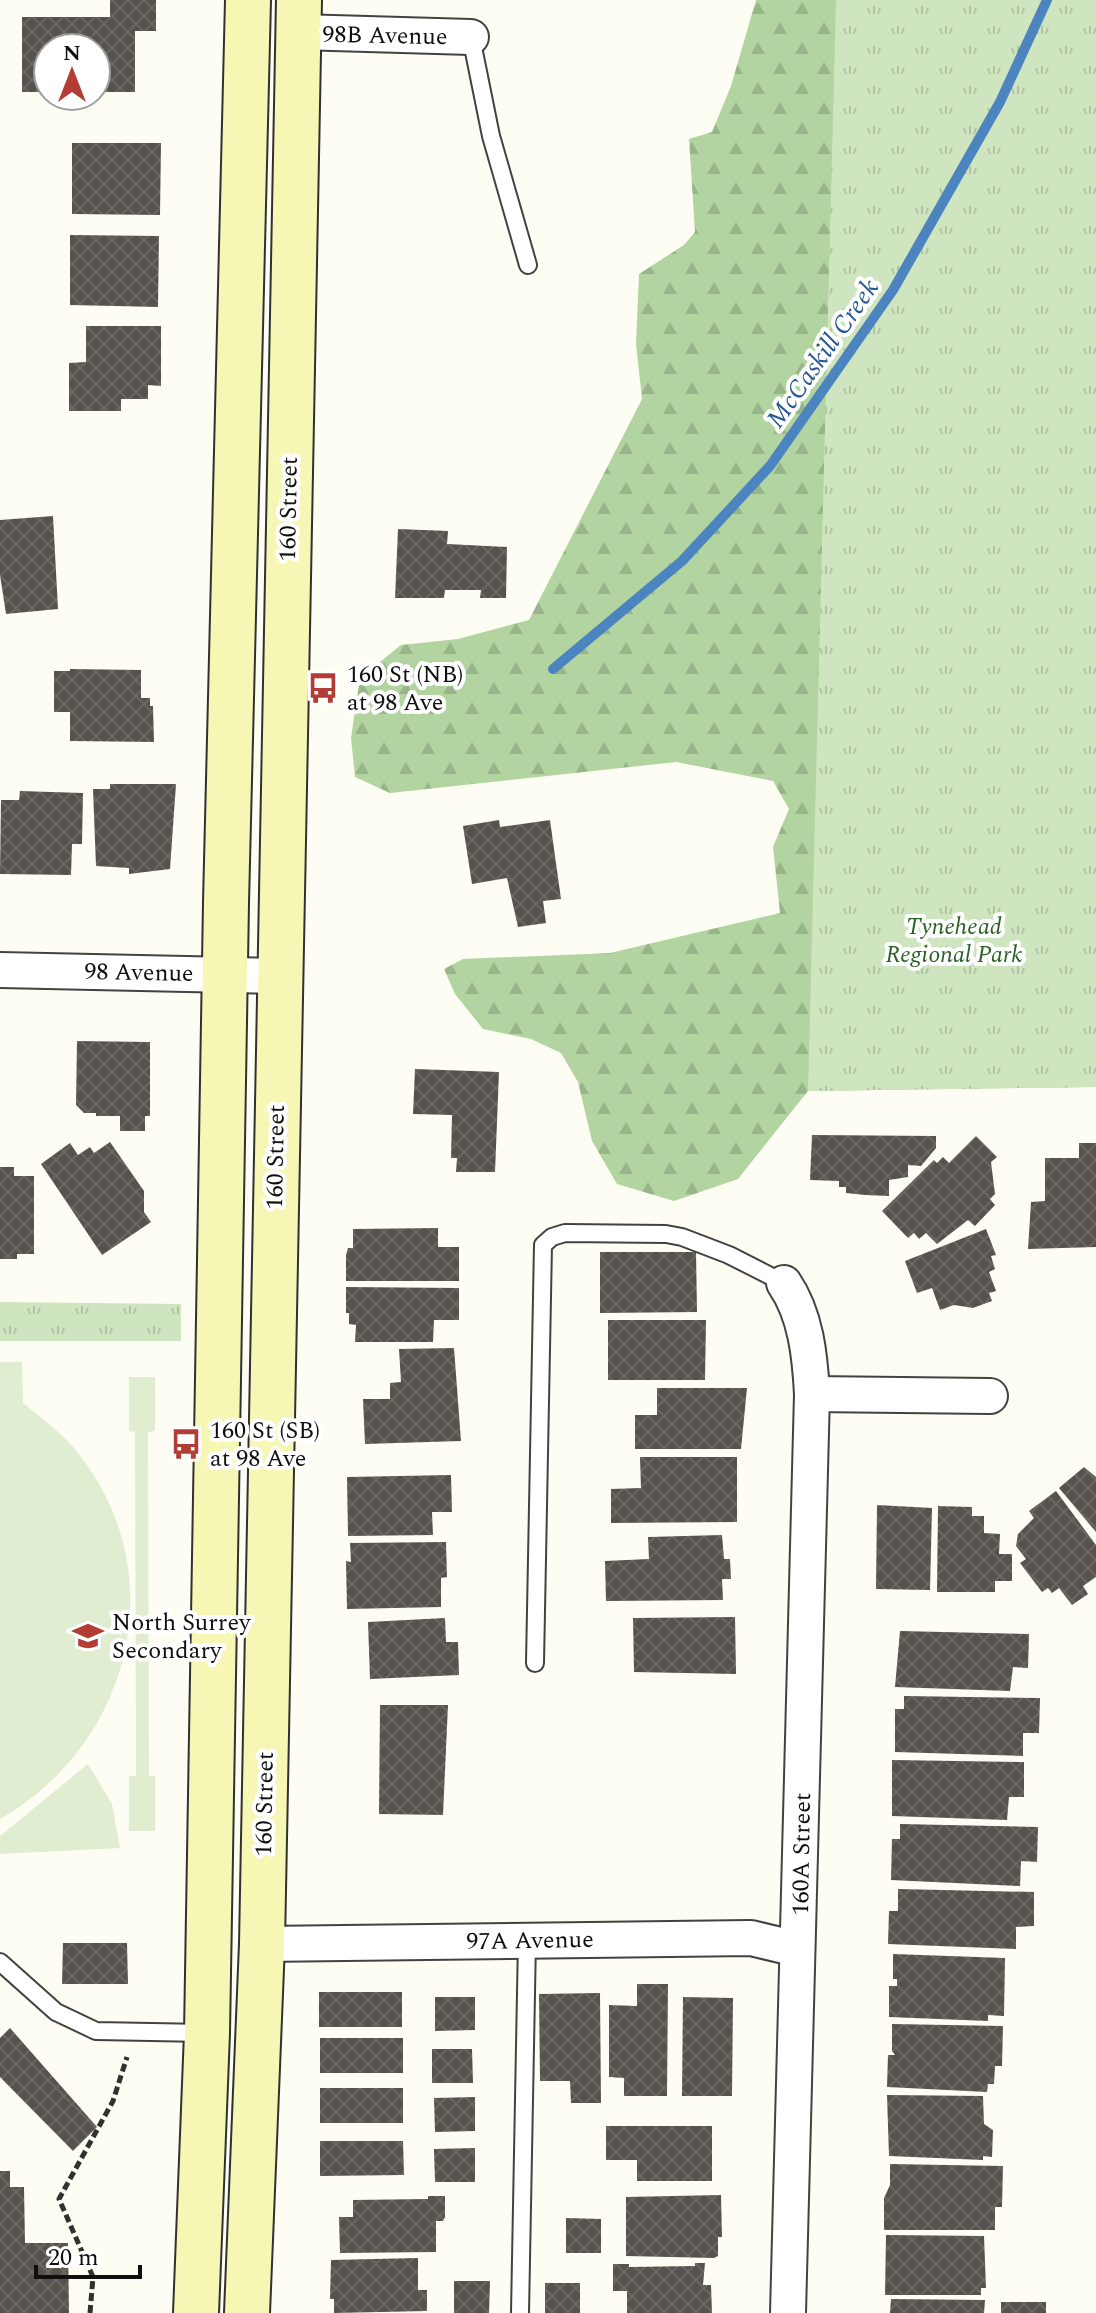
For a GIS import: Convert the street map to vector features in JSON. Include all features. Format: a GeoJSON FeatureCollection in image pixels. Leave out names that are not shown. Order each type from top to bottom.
{"type":"FeatureCollection","features":[{"type":"Feature","properties":{"kind":"main road"},"geometry":{"type":"LineString","coordinates":[[196,2313],[207,2033],[225,974],[248,0]]}},
{"type":"Feature","properties":{"kind":"main road","name":"160 Street"},"geometry":{"type":"LineString","coordinates":[[247,2313],[262,1944],[278,976],[299,16]]}},
{"type":"Feature","properties":{"kind":"street","name":"98B Avenue"},"geometry":{"type":"LineString","coordinates":[[299,16],[471,37]]}},
{"type":"Feature","properties":{"kind":"street","name":"98 Avenue"},"geometry":{"type":"LineString","coordinates":[[0,970],[278,976]]}},
{"type":"Feature","properties":{"kind":"street","name":"160A Street"},"geometry":{"type":"LineString","coordinates":[[784,1283],[793,1295],[805,1334],[812,1394],[788,2313]]}},
{"type":"Feature","properties":{"kind":"street"},"geometry":{"type":"LineString","coordinates":[[812,1394],[990,1396]]}},
{"type":"Feature","properties":{"kind":"street","name":"97A Avenue"},"geometry":{"type":"LineString","coordinates":[[262,1944],[751,1938],[797,1949]]}},
{"type":"Feature","properties":{"kind":"lane"},"geometry":{"type":"LineString","coordinates":[[471,37],[491,136],[528,265]]}},
{"type":"Feature","properties":{"kind":"lane"},"geometry":{"type":"LineString","coordinates":[[535,1663],[543,1245],[552,1237],[565,1233],[666,1234],[729,1255],[784,1283]]}},
{"type":"Feature","properties":{"kind":"lane"},"geometry":{"type":"LineString","coordinates":[[520,2313],[527,1940]]}},
{"type":"Feature","properties":{"kind":"lane"},"geometry":{"type":"LineString","coordinates":[[0,1962],[56,2012],[96,2031],[207,2033]]}},
{"type":"Feature","properties":{"kind":"path"},"geometry":{"type":"LineString","coordinates":[[90,2313],[93,2277],[59,2199],[113,2101],[127,2055]]}},
{"type":"Feature","properties":{"kind":"green space"},"geometry":{"type":"Polygon","coordinates":[[[756,0],[1096,0],[1096,1087],[808,1091],[738,1179],[674,1201],[617,1184],[592,1141],[578,1082],[561,1053],[531,1039],[483,1029],[455,994],[444,969],[463,959],[610,953],[780,913],[773,847],[789,809],[773,781],[676,762],[390,793],[355,777],[351,738],[360,678],[401,645],[458,639],[529,620],[642,399],[636,344],[639,274],[684,245],[695,232],[689,139],[712,132],[731,86],[756,0]]]}},
{"type":"Feature","properties":{"kind":"green space","name":"Tynehead Regional Park"},"geometry":{"type":"Polygon","coordinates":[[[836,0],[1096,0],[1096,1087],[808,1091],[836,0]]]}},
{"type":"Feature","properties":{"kind":"green space"},"geometry":{"type":"Polygon","coordinates":[[[0,1302],[181,1304],[181,1341],[0,1341],[0,1302]]]}},
{"type":"Feature","properties":{"kind":"green space"},"geometry":{"type":"Polygon","coordinates":[[[0,1362],[22,1362],[23,1403],[73,1447],[105,1495],[124,1545],[130,1598],[125,1650],[109,1700],[82,1746],[46,1786],[0,1819],[0,1362]]]}},
{"type":"Feature","properties":{"kind":"green space"},"geometry":{"type":"Polygon","coordinates":[[[129,1377],[155,1377],[155,1431],[148,1432],[149,1776],[155,1776],[155,1831],[129,1831],[129,1776],[136,1776],[135,1432],[129,1431],[129,1377]]]}},
{"type":"Feature","properties":{"kind":"green space"},"geometry":{"type":"Polygon","coordinates":[[[88,1764],[112,1804],[120,1848],[0,1854],[0,1836],[88,1764]]]}},
{"type":"Feature","properties":{"kind":"building"},"geometry":{"type":"Polygon","coordinates":[[[110,0],[156,0],[156,31],[135,31],[135,92],[112,92],[112,32],[32,32],[32,92],[22,92],[22,17],[110,17],[110,0]]]}},
{"type":"Feature","properties":{"kind":"building"},"geometry":{"type":"Polygon","coordinates":[[[72,143],[161,143],[160,215],[72,214],[72,143]]]}},
{"type":"Feature","properties":{"kind":"building"},"geometry":{"type":"Polygon","coordinates":[[[70,235],[159,236],[158,307],[70,305],[70,235]]]}},
{"type":"Feature","properties":{"kind":"building"},"geometry":{"type":"Polygon","coordinates":[[[86,326],[161,326],[161,386],[148,385],[148,399],[121,399],[121,411],[69,411],[69,363],[86,362],[86,326]]]}},
{"type":"Feature","properties":{"kind":"building"},"geometry":{"type":"Polygon","coordinates":[[[53,516],[58,609],[6,614],[0,575],[0,520],[53,516]]]}},
{"type":"Feature","properties":{"kind":"building"},"geometry":{"type":"Polygon","coordinates":[[[398,529],[448,531],[447,544],[507,547],[506,598],[480,598],[481,590],[445,590],[444,598],[395,598],[398,529]]]}},
{"type":"Feature","properties":{"kind":"building"},"geometry":{"type":"Polygon","coordinates":[[[141,670],[141,698],[150,698],[150,706],[153,706],[154,742],[70,741],[70,712],[54,712],[54,671],[141,670]]]}},
{"type":"Feature","properties":{"kind":"building"},"geometry":{"type":"Polygon","coordinates":[[[110,784],[176,784],[170,869],[129,874],[129,868],[96,866],[93,789],[110,789],[110,784]]]}},
{"type":"Feature","properties":{"kind":"building"},"geometry":{"type":"Polygon","coordinates":[[[20,791],[83,793],[82,844],[72,844],[71,875],[0,874],[1,800],[19,800],[20,791]]]}},
{"type":"Feature","properties":{"kind":"building"},"geometry":{"type":"Polygon","coordinates":[[[499,820],[500,827],[550,820],[561,899],[543,901],[546,923],[518,927],[507,878],[472,884],[463,826],[499,820]]]}},
{"type":"Feature","properties":{"kind":"building"},"geometry":{"type":"Polygon","coordinates":[[[77,1041],[150,1042],[150,1116],[145,1116],[145,1131],[120,1131],[120,1116],[84,1113],[76,1105],[77,1041]]]}},
{"type":"Feature","properties":{"kind":"building"},"geometry":{"type":"Polygon","coordinates":[[[415,1069],[499,1072],[495,1172],[456,1172],[457,1158],[451,1158],[452,1115],[413,1114],[415,1069]]]}},
{"type":"Feature","properties":{"kind":"building"},"geometry":{"type":"Polygon","coordinates":[[[812,1135],[936,1136],[936,1148],[921,1166],[908,1165],[908,1177],[889,1180],[889,1196],[865,1195],[846,1193],[846,1187],[839,1187],[839,1181],[810,1180],[812,1135]]]}},
{"type":"Feature","properties":{"kind":"building"},"geometry":{"type":"Polygon","coordinates":[[[976,1136],[997,1157],[991,1162],[995,1194],[990,1199],[995,1205],[975,1226],[968,1220],[937,1244],[926,1233],[919,1239],[914,1233],[908,1238],[882,1211],[934,1160],[937,1163],[943,1157],[949,1163],[976,1136]]]}},
{"type":"Feature","properties":{"kind":"building"},"geometry":{"type":"Polygon","coordinates":[[[110,1142],[144,1191],[144,1212],[151,1222],[102,1255],[41,1164],[70,1143],[78,1155],[90,1147],[94,1153],[110,1142]]]}},
{"type":"Feature","properties":{"kind":"building"},"geometry":{"type":"Polygon","coordinates":[[[1079,1143],[1096,1143],[1096,1247],[1028,1249],[1031,1202],[1045,1201],[1045,1158],[1079,1158],[1079,1143]]]}},
{"type":"Feature","properties":{"kind":"building"},"geometry":{"type":"Polygon","coordinates":[[[0,1167],[14,1167],[14,1176],[34,1176],[34,1254],[17,1254],[17,1259],[0,1259],[0,1167]]]}},
{"type":"Feature","properties":{"kind":"building"},"geometry":{"type":"Polygon","coordinates":[[[438,1228],[438,1247],[459,1247],[459,1281],[346,1281],[346,1255],[348,1248],[353,1248],[353,1229],[438,1228]]]}},
{"type":"Feature","properties":{"kind":"building"},"geometry":{"type":"Polygon","coordinates":[[[986,1229],[996,1255],[991,1256],[995,1269],[989,1272],[996,1291],[989,1293],[992,1301],[973,1308],[954,1305],[940,1310],[932,1288],[917,1293],[905,1261],[986,1229]]]}},
{"type":"Feature","properties":{"kind":"building"},"geometry":{"type":"Polygon","coordinates":[[[600,1252],[696,1252],[697,1312],[600,1313],[600,1252]]]}},
{"type":"Feature","properties":{"kind":"building"},"geometry":{"type":"Polygon","coordinates":[[[346,1287],[459,1288],[459,1320],[434,1320],[433,1342],[355,1342],[356,1325],[349,1324],[349,1313],[346,1313],[346,1287]]]}},
{"type":"Feature","properties":{"kind":"building"},"geometry":{"type":"Polygon","coordinates":[[[608,1320],[706,1320],[705,1380],[608,1380],[608,1320]]]}},
{"type":"Feature","properties":{"kind":"building"},"geometry":{"type":"Polygon","coordinates":[[[454,1348],[461,1441],[365,1444],[363,1399],[390,1399],[390,1383],[401,1382],[399,1349],[454,1348]]]}},
{"type":"Feature","properties":{"kind":"building"},"geometry":{"type":"Polygon","coordinates":[[[657,1388],[747,1388],[741,1449],[635,1449],[635,1415],[657,1415],[657,1388]]]}},
{"type":"Feature","properties":{"kind":"building"},"geometry":{"type":"Polygon","coordinates":[[[640,1457],[737,1457],[737,1522],[611,1523],[611,1489],[641,1488],[640,1457]]]}},
{"type":"Feature","properties":{"kind":"building"},"geometry":{"type":"Polygon","coordinates":[[[1084,1467],[1096,1477],[1096,1532],[1059,1488],[1084,1467]]]}},
{"type":"Feature","properties":{"kind":"building"},"geometry":{"type":"Polygon","coordinates":[[[451,1475],[452,1512],[432,1512],[433,1535],[348,1536],[347,1477],[451,1475]]]}},
{"type":"Feature","properties":{"kind":"building"},"geometry":{"type":"Polygon","coordinates":[[[1056,1491],[1096,1545],[1096,1577],[1083,1586],[1088,1594],[1072,1605],[1059,1588],[1052,1593],[1048,1588],[1042,1592],[1020,1563],[1026,1559],[1016,1546],[1018,1534],[1034,1518],[1029,1511],[1056,1491]]]}},
{"type":"Feature","properties":{"kind":"building"},"geometry":{"type":"Polygon","coordinates":[[[877,1505],[932,1508],[930,1590],[876,1589],[877,1505]]]}},
{"type":"Feature","properties":{"kind":"building"},"geometry":{"type":"Polygon","coordinates":[[[938,1506],[972,1507],[972,1516],[984,1516],[984,1533],[1000,1534],[999,1554],[1012,1554],[1012,1581],[995,1581],[995,1592],[937,1592],[938,1506]]]}},
{"type":"Feature","properties":{"kind":"building"},"geometry":{"type":"Polygon","coordinates":[[[722,1535],[724,1559],[730,1559],[731,1579],[722,1579],[723,1600],[606,1601],[605,1561],[649,1559],[648,1537],[722,1535]]]}},
{"type":"Feature","properties":{"kind":"building"},"geometry":{"type":"Polygon","coordinates":[[[446,1542],[447,1577],[441,1578],[441,1607],[347,1609],[346,1561],[351,1562],[350,1543],[446,1542]]]}},
{"type":"Feature","properties":{"kind":"building"},"geometry":{"type":"Polygon","coordinates":[[[735,1617],[736,1674],[634,1672],[633,1618],[735,1617]]]}},
{"type":"Feature","properties":{"kind":"building"},"geometry":{"type":"Polygon","coordinates":[[[445,1618],[446,1642],[458,1642],[459,1675],[370,1679],[368,1622],[445,1618]]]}},
{"type":"Feature","properties":{"kind":"building"},"geometry":{"type":"Polygon","coordinates":[[[900,1631],[1029,1634],[1028,1668],[1013,1667],[1010,1691],[895,1687],[900,1631]]]}},
{"type":"Feature","properties":{"kind":"building"},"geometry":{"type":"Polygon","coordinates":[[[904,1696],[1040,1698],[1039,1733],[1023,1733],[1023,1756],[895,1752],[895,1709],[904,1709],[904,1696]]]}},
{"type":"Feature","properties":{"kind":"building"},"geometry":{"type":"Polygon","coordinates":[[[380,1705],[448,1705],[443,1815],[379,1814],[380,1705]]]}},
{"type":"Feature","properties":{"kind":"building"},"geometry":{"type":"Polygon","coordinates":[[[892,1760],[1024,1762],[1024,1797],[1009,1797],[1007,1820],[892,1816],[892,1760]]]}},
{"type":"Feature","properties":{"kind":"building"},"geometry":{"type":"Polygon","coordinates":[[[900,1824],[1038,1827],[1037,1862],[1021,1861],[1020,1886],[891,1880],[892,1839],[900,1839],[900,1824]]]}},
{"type":"Feature","properties":{"kind":"building"},"geometry":{"type":"Polygon","coordinates":[[[898,1889],[1034,1892],[1034,1926],[1016,1927],[1016,1949],[888,1944],[889,1911],[898,1911],[898,1889]]]}},
{"type":"Feature","properties":{"kind":"building"},"geometry":{"type":"Polygon","coordinates":[[[63,1943],[127,1943],[128,1984],[62,1984],[63,1943]]]}},
{"type":"Feature","properties":{"kind":"building"},"geometry":{"type":"Polygon","coordinates":[[[893,1954],[1005,1958],[1004,2016],[988,2015],[988,2021],[889,2017],[889,1986],[897,1986],[897,1979],[893,1979],[893,1954]]]}},
{"type":"Feature","properties":{"kind":"building"},"geometry":{"type":"Polygon","coordinates":[[[637,1984],[668,1984],[667,2096],[624,2096],[624,2078],[609,2077],[609,2005],[637,2006],[637,1984]]]}},
{"type":"Feature","properties":{"kind":"building"},"geometry":{"type":"Polygon","coordinates":[[[319,1992],[402,1992],[402,2027],[319,2027],[319,1992]]]}},
{"type":"Feature","properties":{"kind":"building"},"geometry":{"type":"Polygon","coordinates":[[[600,1993],[601,2103],[571,2103],[570,2081],[540,2081],[539,1994],[600,1993]]]}},
{"type":"Feature","properties":{"kind":"building"},"geometry":{"type":"Polygon","coordinates":[[[435,1997],[475,1997],[475,2030],[435,2031],[435,1997]]]}},
{"type":"Feature","properties":{"kind":"building"},"geometry":{"type":"Polygon","coordinates":[[[683,1997],[733,1998],[732,2096],[682,2096],[683,1997]]]}},
{"type":"Feature","properties":{"kind":"building"},"geometry":{"type":"Polygon","coordinates":[[[892,2024],[1003,2026],[1002,2066],[995,2066],[994,2084],[988,2084],[987,2092],[887,2087],[888,2055],[895,2055],[892,2051],[892,2024]]]}},
{"type":"Feature","properties":{"kind":"building"},"geometry":{"type":"Polygon","coordinates":[[[10,2028],[97,2127],[73,2151],[0,2077],[0,2038],[10,2028]]]}},
{"type":"Feature","properties":{"kind":"building"},"geometry":{"type":"Polygon","coordinates":[[[320,2038],[403,2038],[403,2073],[320,2073],[320,2038]]]}},
{"type":"Feature","properties":{"kind":"building"},"geometry":{"type":"Polygon","coordinates":[[[432,2049],[472,2049],[473,2083],[432,2083],[432,2049]]]}},
{"type":"Feature","properties":{"kind":"building"},"geometry":{"type":"Polygon","coordinates":[[[320,2088],[403,2088],[403,2123],[320,2123],[320,2088]]]}},
{"type":"Feature","properties":{"kind":"building"},"geometry":{"type":"Polygon","coordinates":[[[887,2095],[983,2096],[984,2124],[993,2130],[992,2157],[983,2156],[983,2160],[889,2156],[887,2095]]]}},
{"type":"Feature","properties":{"kind":"building"},"geometry":{"type":"Polygon","coordinates":[[[475,2097],[475,2131],[435,2132],[434,2098],[475,2097]]]}},
{"type":"Feature","properties":{"kind":"building"},"geometry":{"type":"Polygon","coordinates":[[[606,2126],[712,2126],[712,2181],[637,2181],[637,2160],[606,2160],[606,2126]]]}},
{"type":"Feature","properties":{"kind":"building"},"geometry":{"type":"Polygon","coordinates":[[[320,2141],[403,2141],[404,2175],[320,2176],[320,2141]]]}},
{"type":"Feature","properties":{"kind":"building"},"geometry":{"type":"Polygon","coordinates":[[[475,2148],[475,2182],[435,2182],[434,2149],[475,2148]]]}},
{"type":"Feature","properties":{"kind":"building"},"geometry":{"type":"Polygon","coordinates":[[[890,2164],[1003,2166],[1002,2207],[995,2207],[995,2230],[884,2230],[884,2198],[890,2185],[890,2164]]]}},
{"type":"Feature","properties":{"kind":"building"},"geometry":{"type":"Polygon","coordinates":[[[0,2171],[10,2171],[10,2187],[24,2187],[25,2243],[68,2243],[69,2313],[0,2313],[0,2171]]]}},
{"type":"Feature","properties":{"kind":"building"},"geometry":{"type":"Polygon","coordinates":[[[721,2195],[722,2237],[718,2237],[718,2256],[626,2256],[626,2197],[721,2195]]]}},
{"type":"Feature","properties":{"kind":"building"},"geometry":{"type":"Polygon","coordinates":[[[428,2196],[445,2196],[445,2217],[443,2221],[436,2221],[436,2252],[340,2253],[339,2217],[353,2217],[353,2200],[428,2199],[428,2196]]]}},
{"type":"Feature","properties":{"kind":"building"},"geometry":{"type":"Polygon","coordinates":[[[566,2218],[601,2219],[601,2253],[566,2253],[566,2218]]]}},
{"type":"Feature","properties":{"kind":"building"},"geometry":{"type":"Polygon","coordinates":[[[886,2235],[984,2236],[986,2288],[981,2288],[981,2295],[885,2295],[886,2235]]]}},
{"type":"Feature","properties":{"kind":"building"},"geometry":{"type":"Polygon","coordinates":[[[418,2258],[418,2290],[427,2290],[427,2311],[334,2313],[334,2299],[330,2299],[331,2260],[418,2258]]]}},
{"type":"Feature","properties":{"kind":"building"},"geometry":{"type":"Polygon","coordinates":[[[695,2263],[705,2263],[703,2285],[711,2285],[712,2313],[627,2313],[627,2291],[613,2291],[613,2264],[629,2264],[629,2267],[695,2266],[695,2263]]]}},
{"type":"Feature","properties":{"kind":"building"},"geometry":{"type":"Polygon","coordinates":[[[454,2281],[490,2281],[489,2313],[454,2313],[454,2281]]]}},
{"type":"Feature","properties":{"kind":"building"},"geometry":{"type":"Polygon","coordinates":[[[545,2283],[580,2283],[580,2313],[545,2313],[545,2283]]]}},
{"type":"Feature","properties":{"kind":"building"},"geometry":{"type":"Polygon","coordinates":[[[891,2299],[985,2300],[984,2313],[890,2313],[891,2299]]]}},
{"type":"Feature","properties":{"kind":"building"},"geometry":{"type":"Polygon","coordinates":[[[1001,2302],[1046,2302],[1046,2313],[1001,2313],[1001,2302]]]}},
{"type":"Feature","properties":{"kind":"waterway","name":"McCaskill Creek"},"geometry":{"type":"LineString","coordinates":[[553,669],[682,561],[770,466],[893,290],[1000,102],[1047,0]]}},
{"type":"Feature","properties":{"kind":"place","name":"160 St (NB) at 98 Ave"},"geometry":{"type":"Point","coordinates":[323,688]}},
{"type":"Feature","properties":{"kind":"place","name":"160 St (SB) at 98 Ave"},"geometry":{"type":"Point","coordinates":[186,1444]}},
{"type":"Feature","properties":{"kind":"place","name":"North Surrey Secondary"},"geometry":{"type":"Point","coordinates":[88,1636]}}]}
